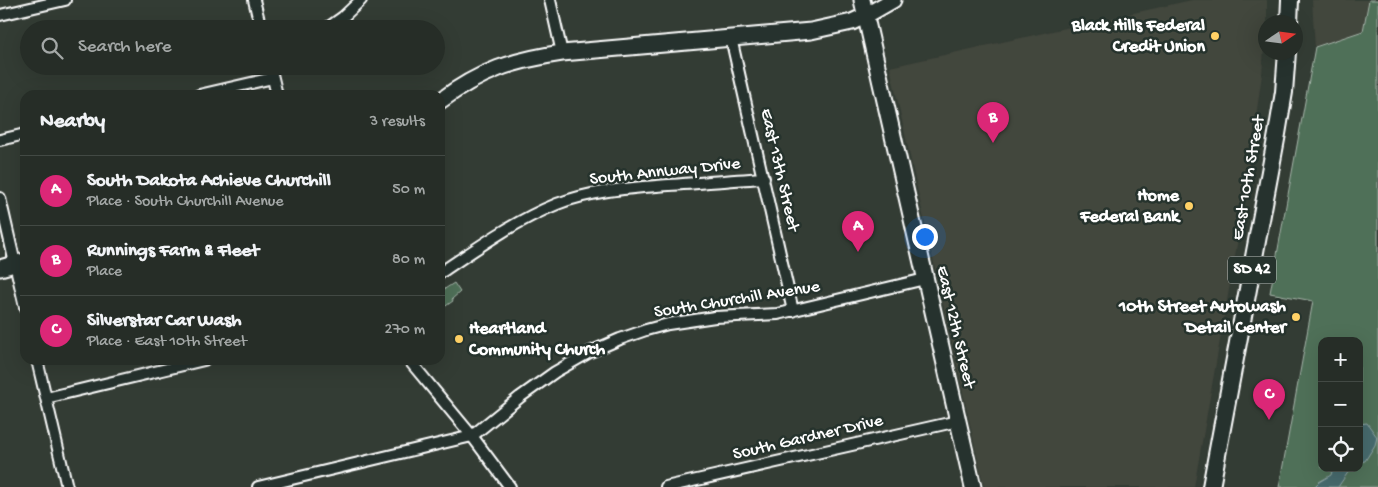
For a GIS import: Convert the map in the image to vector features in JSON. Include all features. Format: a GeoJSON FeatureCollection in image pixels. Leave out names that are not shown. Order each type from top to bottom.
{"type":"FeatureCollection","features":[{"type":"Feature","properties":{"kind":"main road"},"geometry":{"type":"LineString","coordinates":[[1289,15],[1290,0]]}},
{"type":"Feature","properties":{"kind":"main road","name":"East 10th Street"},"geometry":{"type":"LineString","coordinates":[[1211,487],[1277,134],[1284,92],[1286,60]]}},
{"type":"Feature","properties":{"kind":"street"},"geometry":{"type":"LineString","coordinates":[[0,15],[65,0]]}},
{"type":"Feature","properties":{"kind":"street"},"geometry":{"type":"LineString","coordinates":[[254,0],[259,20]]}},
{"type":"Feature","properties":{"kind":"street"},"geometry":{"type":"LineString","coordinates":[[339,20],[361,0]]}},
{"type":"Feature","properties":{"kind":"street"},"geometry":{"type":"LineString","coordinates":[[550,0],[562,53]]}},
{"type":"Feature","properties":{"kind":"street","name":"East 12th Street"},"geometry":{"type":"LineString","coordinates":[[862,0],[973,487]]}},
{"type":"Feature","properties":{"kind":"street"},"geometry":{"type":"LineString","coordinates":[[445,97],[464,84],[491,70],[532,58],[562,53],[811,31],[852,22],[893,0]]}},
{"type":"Feature","properties":{"kind":"street","name":"East 13th Street"},"geometry":{"type":"LineString","coordinates":[[732,38],[794,310]]}},
{"type":"Feature","properties":{"kind":"street"},"geometry":{"type":"LineString","coordinates":[[272,75],[276,90]]}},
{"type":"Feature","properties":{"kind":"street"},"geometry":{"type":"LineString","coordinates":[[221,90],[273,78]]}},
{"type":"Feature","properties":{"kind":"street"},"geometry":{"type":"LineString","coordinates":[[0,140],[20,135]]}},
{"type":"Feature","properties":{"kind":"street","name":"South Annway Drive"},"geometry":{"type":"LineString","coordinates":[[445,270],[478,247],[559,203],[615,190],[764,178]]}},
{"type":"Feature","properties":{"kind":"street"},"geometry":{"type":"LineString","coordinates":[[0,198],[20,289]]}},
{"type":"Feature","properties":{"kind":"street","name":"South Churchill Avenue"},"geometry":{"type":"LineString","coordinates":[[258,487],[472,436],[555,372],[590,352],[620,339],[668,324],[715,317],[778,314],[925,280]]}},
{"type":"Feature","properties":{"kind":"street"},"geometry":{"type":"LineString","coordinates":[[38,365],[67,487]]}},
{"type":"Feature","properties":{"kind":"street"},"geometry":{"type":"LineString","coordinates":[[46,398],[183,365]]}},
{"type":"Feature","properties":{"kind":"street"},"geometry":{"type":"LineString","coordinates":[[413,365],[472,436],[510,487]]}},
{"type":"Feature","properties":{"kind":"street","name":"South Gardner Drive"},"geometry":{"type":"LineString","coordinates":[[666,487],[958,421]]}},
{"type":"Feature","properties":{"kind":"shaded area"},"geometry":{"type":"Polygon","coordinates":[[[1192,0],[1267,0],[1267,15],[1258,15],[1258,60],[1263,60],[1262,74],[1242,216],[1194,487],[984,487],[890,67],[1192,0]]]}},
{"type":"Feature","properties":{"kind":"shaded area"},"geometry":{"type":"Polygon","coordinates":[[[1312,0],[1369,0],[1363,31],[1315,47],[1312,0]]]}},
{"type":"Feature","properties":{"kind":"green space"},"geometry":{"type":"Polygon","coordinates":[[[1369,0],[1378,0],[1378,487],[1279,487],[1313,301],[1270,293],[1315,47],[1363,31],[1369,0]]]}},
{"type":"Feature","properties":{"kind":"green space"},"geometry":{"type":"Polygon","coordinates":[[[454,283],[460,292],[452,299],[453,301],[445,307],[445,289],[454,283]]]}},
{"type":"Feature","properties":{"kind":"water"},"geometry":{"type":"Polygon","coordinates":[[[1367,423],[1377,437],[1375,445],[1363,461],[1363,427],[1363,424],[1367,423]]]}},
{"type":"Feature","properties":{"kind":"water"},"geometry":{"type":"Polygon","coordinates":[[[1332,472],[1348,472],[1338,487],[1314,487],[1319,482],[1331,475],[1332,472]]]}},
{"type":"Feature","properties":{"kind":"place","name":"Black Hills Federal Credit Union"},"geometry":{"type":"Point","coordinates":[1215,36]}},
{"type":"Feature","properties":{"kind":"place","name":"Runnings Farm & Fleet"},"geometry":{"type":"Point","coordinates":[993,143]}},
{"type":"Feature","properties":{"kind":"place","name":"Home Federal Bank"},"geometry":{"type":"Point","coordinates":[1189,206]}},
{"type":"Feature","properties":{"kind":"place","name":"South Dakota Achieve Churchill"},"geometry":{"type":"Point","coordinates":[858,252]}},
{"type":"Feature","properties":{"kind":"place","name":"10th Street Autowash Detail Center"},"geometry":{"type":"Point","coordinates":[1296,317]}},
{"type":"Feature","properties":{"kind":"place","name":"Heartland Community Church"},"geometry":{"type":"Point","coordinates":[459,339]}},
{"type":"Feature","properties":{"kind":"place","name":"Silverstar Car Wash"},"geometry":{"type":"Point","coordinates":[1269,420]}}]}
